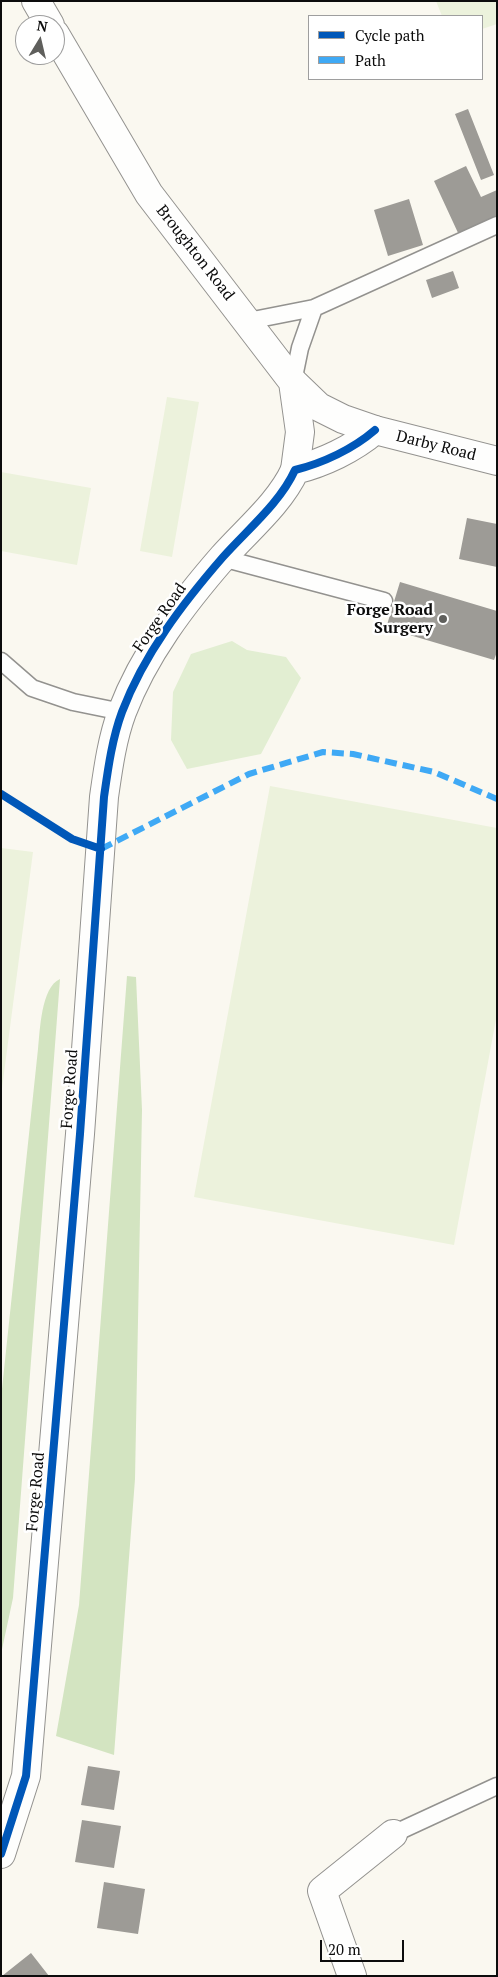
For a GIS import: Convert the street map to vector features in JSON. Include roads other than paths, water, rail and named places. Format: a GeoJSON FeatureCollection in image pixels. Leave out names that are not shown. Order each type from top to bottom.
{"type":"FeatureCollection","features":[{"type":"Feature","properties":{"kind":"street"},"geometry":{"type":"LineString","coordinates":[[36,1],[44,15]]}},
{"type":"Feature","properties":{"kind":"street","name":"Broughton Road"},"geometry":{"type":"LineString","coordinates":[[65,51],[149,194],[293,382],[319,407],[343,420],[375,430]]}},
{"type":"Feature","properties":{"kind":"street"},"geometry":{"type":"LineString","coordinates":[[293,382],[300,432],[295,470],[321,462],[362,441],[375,430]]}},
{"type":"Feature","properties":{"kind":"street","name":"Darby Road"},"geometry":{"type":"LineString","coordinates":[[375,430],[497,461]]}},
{"type":"Feature","properties":{"kind":"street","name":"Forge Road"},"geometry":{"type":"LineString","coordinates":[[1,1854],[26,1776],[79,1144],[104,797],[110,755],[122,712],[151,652],[182,607],[222,558],[288,487],[295,470]]}},
{"type":"Feature","properties":{"kind":"street"},"geometry":{"type":"LineString","coordinates":[[352,1976],[322,1890],[393,1834]]}},
{"type":"Feature","properties":{"kind":"lane"},"geometry":{"type":"LineString","coordinates":[[248,321],[314,308],[497,225]]}},
{"type":"Feature","properties":{"kind":"lane"},"geometry":{"type":"LineString","coordinates":[[293,382],[300,348],[314,308]]}},
{"type":"Feature","properties":{"kind":"lane"},"geometry":{"type":"LineString","coordinates":[[222,558],[384,601]]}},
{"type":"Feature","properties":{"kind":"lane"},"geometry":{"type":"LineString","coordinates":[[1,661],[32,688],[73,702],[122,712]]}},
{"type":"Feature","properties":{"kind":"lane"},"geometry":{"type":"LineString","coordinates":[[393,1834],[497,1786]]}},
{"type":"Feature","properties":{"kind":"place","name":"Forge Road Surgery"},"geometry":{"type":"Point","coordinates":[443,619]}}]}
